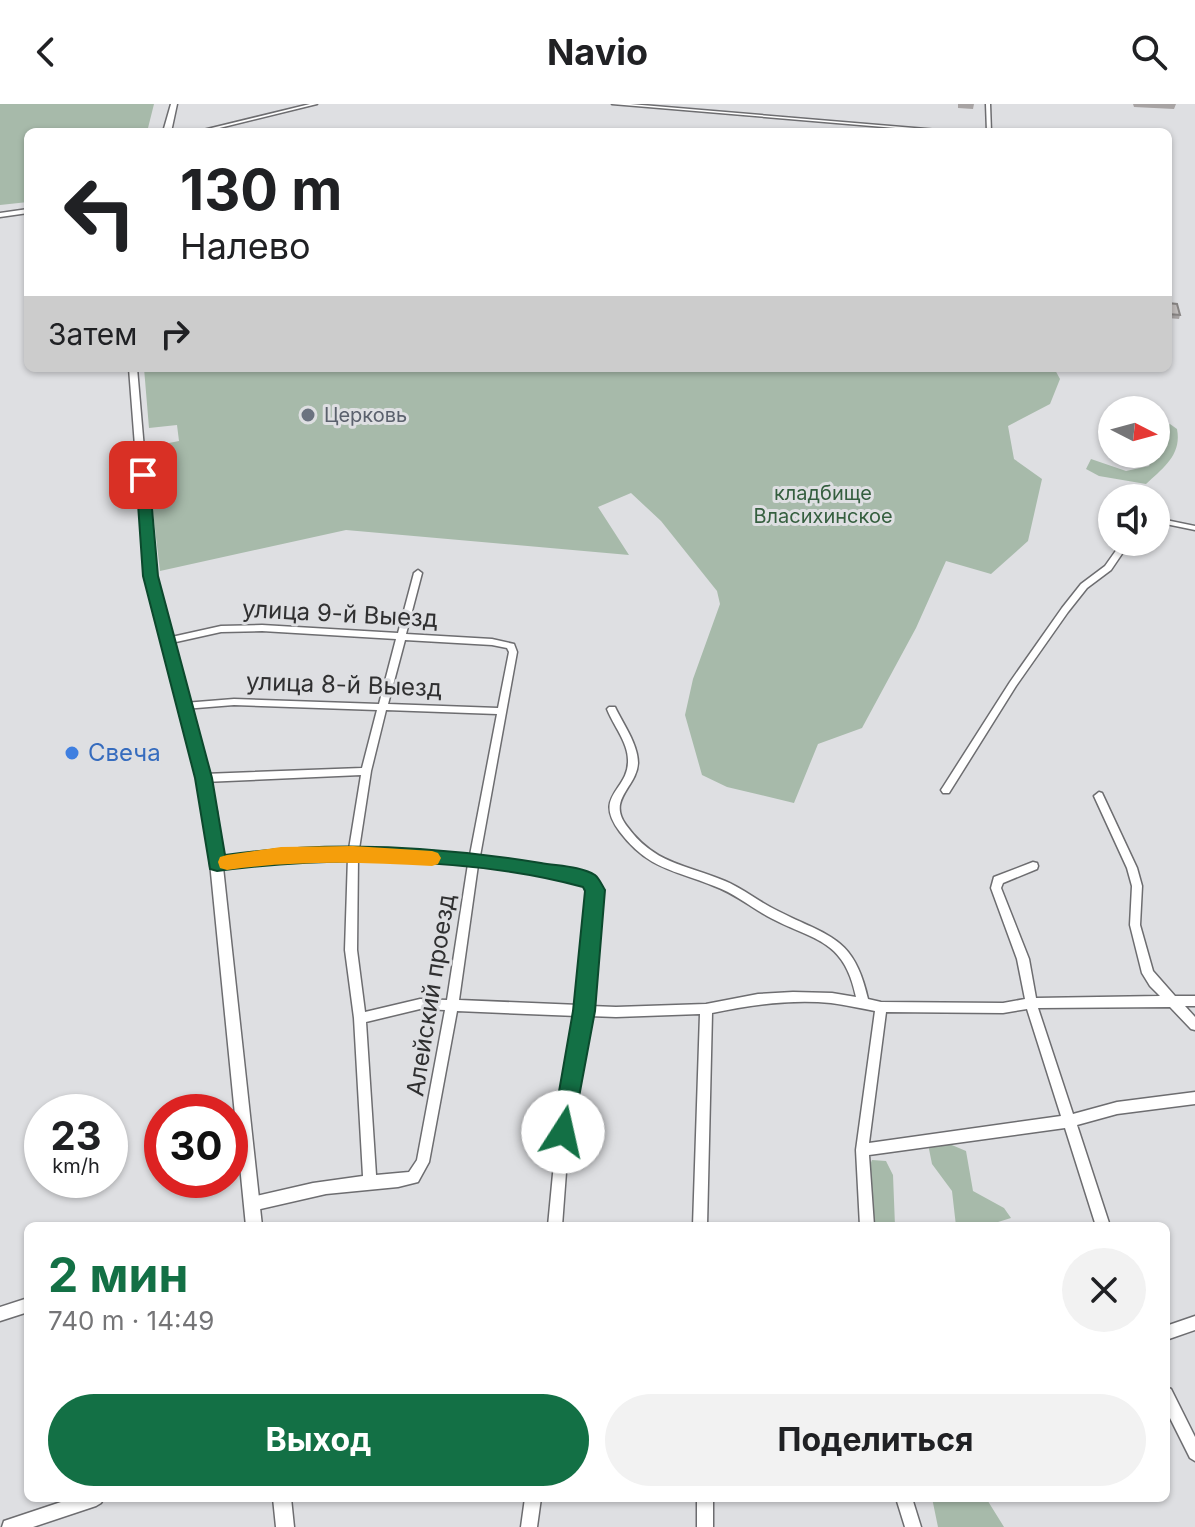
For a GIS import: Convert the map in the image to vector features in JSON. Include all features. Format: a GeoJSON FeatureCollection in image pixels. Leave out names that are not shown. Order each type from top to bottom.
{"type":"FeatureCollection","features":[{"type":"Feature","properties":{"kind":"highway"},"geometry":{"type":"LineString","coordinates":[[168,128],[174,104]]}},
{"type":"Feature","properties":{"kind":"highway"},"geometry":{"type":"LineString","coordinates":[[0,215],[24,212]]}},
{"type":"Feature","properties":{"kind":"street"},"geometry":{"type":"LineString","coordinates":[[214,128],[315,104]]}},
{"type":"Feature","properties":{"kind":"street"},"geometry":{"type":"LineString","coordinates":[[614,104],[911,128]]}},
{"type":"Feature","properties":{"kind":"street"},"geometry":{"type":"LineString","coordinates":[[988,104],[989,128]]}},
{"type":"Feature","properties":{"kind":"street"},"geometry":{"type":"LineString","coordinates":[[133,372],[149,562],[204,778],[217,863],[254,1222]]}},
{"type":"Feature","properties":{"kind":"street"},"geometry":{"type":"LineString","coordinates":[[1170,523],[1195,528]]}},
{"type":"Feature","properties":{"kind":"street"},"geometry":{"type":"LineString","coordinates":[[946,790],[1013,684],[1065,610],[1084,586],[1108,568],[1116,556]]}},
{"type":"Feature","properties":{"kind":"street"},"geometry":{"type":"LineString","coordinates":[[252,1204],[313,1189],[370,1181],[360,1018],[351,950],[353,854],[366,771],[418,573]]}},
{"type":"Feature","properties":{"kind":"street","name":"улица 9-й Выезд"},"geometry":{"type":"LineString","coordinates":[[167,641],[221,629],[262,628],[477,640],[511,646]]}},
{"type":"Feature","properties":{"kind":"street","name":"Алейский проезд"},"geometry":{"type":"LineString","coordinates":[[370,1181],[398,1182],[413,1177],[423,1162],[452,1006],[474,860],[503,711],[511,646]]}},
{"type":"Feature","properties":{"kind":"street","name":"улица 8-й Выезд"},"geometry":{"type":"LineString","coordinates":[[184,706],[234,702],[503,711]]}},
{"type":"Feature","properties":{"kind":"street"},"geometry":{"type":"LineString","coordinates":[[612,709],[634,764],[614,803],[614,812],[621,826],[655,862],[738,891],[771,913],[840,946],[852,963],[863,1002]]}},
{"type":"Feature","properties":{"kind":"street"},"geometry":{"type":"LineString","coordinates":[[204,778],[366,771]]}},
{"type":"Feature","properties":{"kind":"street"},"geometry":{"type":"LineString","coordinates":[[1099,796],[1137,886],[1135,925],[1148,973],[1195,1025]]}},
{"type":"Feature","properties":{"kind":"street"},"geometry":{"type":"LineString","coordinates":[[217,863],[281,854],[353,854],[474,860],[589,881],[595,890],[584,1011],[563,1132],[555,1222]]}},
{"type":"Feature","properties":{"kind":"street"},"geometry":{"type":"LineString","coordinates":[[1033,866],[1007,874],[998,880],[996,888],[1023,959],[1031,1003],[1102,1222]]}},
{"type":"Feature","properties":{"kind":"street"},"geometry":{"type":"LineString","coordinates":[[360,1018],[420,1004],[584,1011],[706,1009],[758,999],[793,997],[863,1002],[881,1007],[1003,1008],[1031,1003],[1195,1001]]}},
{"type":"Feature","properties":{"kind":"street"},"geometry":{"type":"LineString","coordinates":[[867,1222],[862,1150],[881,1007]]}},
{"type":"Feature","properties":{"kind":"street"},"geometry":{"type":"LineString","coordinates":[[700,1222],[699,1182],[707,1066],[706,1009]]}},
{"type":"Feature","properties":{"kind":"street"},"geometry":{"type":"LineString","coordinates":[[862,1150],[1071,1121],[1117,1108],[1195,1098]]}},
{"type":"Feature","properties":{"kind":"street"},"geometry":{"type":"LineString","coordinates":[[0,1314],[24,1306]]}},
{"type":"Feature","properties":{"kind":"street"},"geometry":{"type":"LineString","coordinates":[[1170,1332],[1195,1323]]}},
{"type":"Feature","properties":{"kind":"street"},"geometry":{"type":"LineString","coordinates":[[1170,1402],[1195,1453]]}},
{"type":"Feature","properties":{"kind":"street"},"geometry":{"type":"LineString","coordinates":[[10,1527],[84,1502]]}},
{"type":"Feature","properties":{"kind":"street"},"geometry":{"type":"LineString","coordinates":[[282,1502],[285,1527]]}},
{"type":"Feature","properties":{"kind":"street"},"geometry":{"type":"LineString","coordinates":[[529,1527],[532,1502]]}},
{"type":"Feature","properties":{"kind":"street"},"geometry":{"type":"LineString","coordinates":[[705,1502],[705,1527]]}},
{"type":"Feature","properties":{"kind":"street"},"geometry":{"type":"LineString","coordinates":[[905,1502],[913,1527]]}},
{"type":"Feature","properties":{"kind":"green space"},"geometry":{"type":"Polygon","coordinates":[[[0,104],[154,104],[148,128],[24,128],[24,202],[0,205],[0,104]]]}},
{"type":"Feature","properties":{"kind":"green space","name":"кладбище Власихинское"},"geometry":{"type":"Polygon","coordinates":[[[144,372],[1056,372],[1060,379],[1050,404],[1008,426],[1014,459],[1042,479],[1028,541],[991,574],[946,561],[916,628],[862,728],[818,744],[794,803],[727,787],[702,775],[685,715],[693,679],[720,604],[717,591],[661,521],[631,493],[598,507],[629,555],[346,530],[160,571],[147,461],[169,443],[179,441],[177,425],[149,428],[144,372]]]}},
{"type":"Feature","properties":{"kind":"green space"},"geometry":{"type":"Polygon","coordinates":[[[1170,424],[1177,429],[1174,454],[1170,459],[1170,424]]]}},
{"type":"Feature","properties":{"kind":"green space"},"geometry":{"type":"Polygon","coordinates":[[[1091,459],[1098,461],[1098,468],[1126,471],[1163,468],[1146,484],[1099,476],[1086,469],[1091,459]]]}},
{"type":"Feature","properties":{"kind":"green space"},"geometry":{"type":"Polygon","coordinates":[[[926,1134],[966,1151],[973,1191],[1004,1208],[1011,1218],[998,1222],[956,1222],[952,1191],[932,1164],[926,1134]]]}},
{"type":"Feature","properties":{"kind":"green space"},"geometry":{"type":"Polygon","coordinates":[[[872,1160],[886,1161],[893,1175],[895,1222],[869,1222],[867,1171],[872,1160]]]}},
{"type":"Feature","properties":{"kind":"green space"},"geometry":{"type":"Polygon","coordinates":[[[933,1502],[988,1502],[1004,1527],[938,1527],[933,1502]]]}},
{"type":"Feature","properties":{"kind":"building"},"geometry":{"type":"Polygon","coordinates":[[[1172,303],[1177,304],[1180,315],[1172,314],[1172,303]]]}},
{"type":"Feature","properties":{"kind":"slow traffic"},"geometry":{"type":"LineString","coordinates":[[227,862],[281,854],[432,858]]}},
{"type":"Feature","properties":{"kind":"place","name":"Церковь"},"geometry":{"type":"Point","coordinates":[308,415]}},
{"type":"Feature","properties":{"kind":"place","name":"Свеча"},"geometry":{"type":"Point","coordinates":[72,753]}},
{"type":"Feature","properties":{"kind":"route"},"geometry":{"type":"LineString","coordinates":[[143,475],[150,576],[204,778],[217,863],[281,854],[474,860],[575,877],[589,881],[595,890],[584,1011],[563,1132]]}}]}
